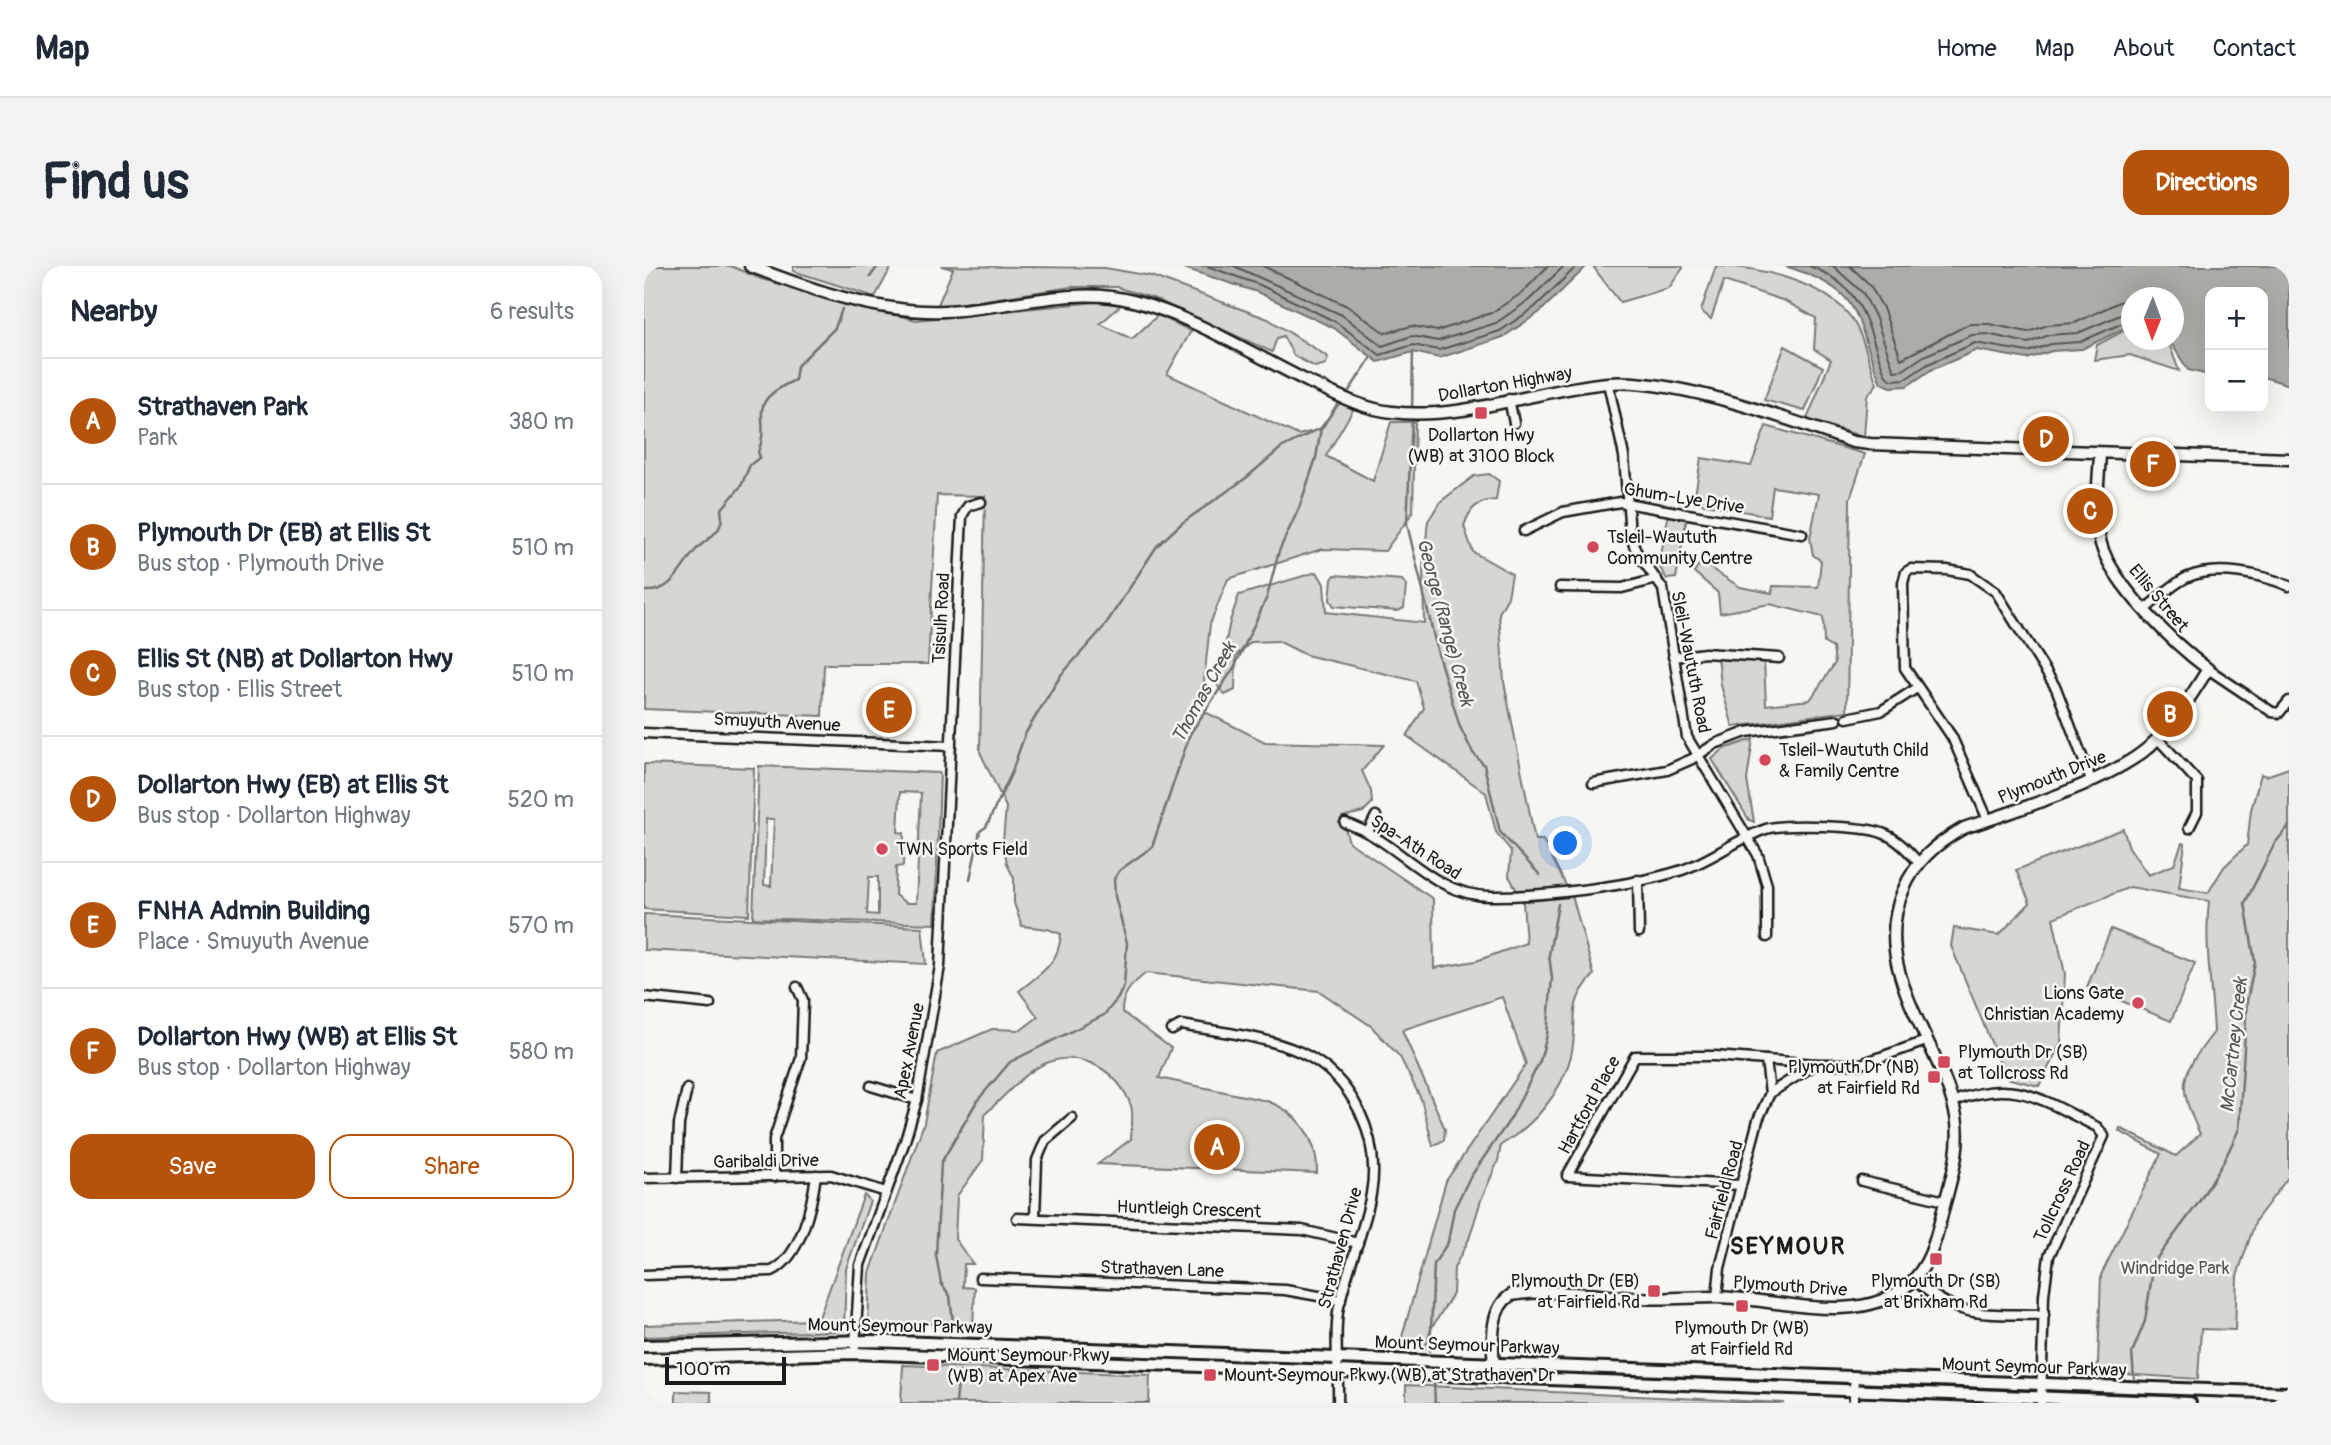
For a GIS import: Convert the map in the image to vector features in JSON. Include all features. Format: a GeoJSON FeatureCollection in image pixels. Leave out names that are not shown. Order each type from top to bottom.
{"type":"FeatureCollection","features":[{"type":"Feature","properties":{"kind":"main road","name":"Mount Seymour Parkway"},"geometry":{"type":"LineString","coordinates":[[644,1346],[855,1341],[2289,1393]]}},
{"type":"Feature","properties":{"kind":"main road","name":"Mount Seymour Parkway"},"geometry":{"type":"LineString","coordinates":[[644,1359],[855,1353],[1494,1377],[1854,1397],[1903,1394],[2190,1403]]}},
{"type":"Feature","properties":{"kind":"main road"},"geometry":{"type":"LineString","coordinates":[[1883,1403],[1903,1394]]}},
{"type":"Feature","properties":{"kind":"street","name":"Dollarton Highway"},"geometry":{"type":"LineString","coordinates":[[750,266],[855,300],[911,311],[948,311],[1079,296],[1132,300],[1182,320],[1336,395],[1378,410],[1431,412],[1608,383],[1642,383],[1679,390],[1862,443],[2289,459]]}},
{"type":"Feature","properties":{"kind":"street","name":"Sleil-Waututh Road"},"geometry":{"type":"LineString","coordinates":[[1608,383],[1624,456],[1632,543],[1657,579],[1664,596],[1683,720],[1697,756],[1758,855],[1767,885],[1767,937]]}},
{"type":"Feature","properties":{"kind":"street"},"geometry":{"type":"LineString","coordinates":[[1509,399],[1514,424]]}},
{"type":"Feature","properties":{"kind":"street","name":"Ellis Street"},"geometry":{"type":"LineString","coordinates":[[2099,453],[2100,542],[2106,557],[2144,610],[2173,642],[2265,709],[2278,713],[2289,701]]}},
{"type":"Feature","properties":{"kind":"street","name":"Tsisulh Road"},"geometry":{"type":"LineString","coordinates":[[951,746],[962,516],[970,504],[981,502]]}},
{"type":"Feature","properties":{"kind":"street","name":"Ghum-Lye Drive"},"geometry":{"type":"LineString","coordinates":[[1524,531],[1563,512],[1610,503],[1802,534]]}},
{"type":"Feature","properties":{"kind":"street"},"geometry":{"type":"LineString","coordinates":[[1989,820],[1952,737],[1917,688],[1903,659],[1906,572],[1947,570],[1980,579],[1996,592],[2046,670],[2091,780]]}},
{"type":"Feature","properties":{"kind":"street"},"geometry":{"type":"LineString","coordinates":[[2144,610],[2181,581],[2203,573],[2257,575],[2289,586]]}},
{"type":"Feature","properties":{"kind":"street"},"geometry":{"type":"LineString","coordinates":[[1560,587],[1622,588],[1657,579]]}},
{"type":"Feature","properties":{"kind":"street"},"geometry":{"type":"LineString","coordinates":[[1673,657],[1716,653],[1779,658]]}},
{"type":"Feature","properties":{"kind":"street","name":"Plymouth Drive"},"geometry":{"type":"LineString","coordinates":[[1494,1377],[1496,1317],[1499,1306],[1511,1296],[1678,1299],[1717,1297],[1821,1306],[1861,1306],[1887,1298],[1914,1279],[1933,1250],[1957,1143],[1952,1102],[1898,971],[1893,935],[1900,898],[1919,863],[1945,839],[2131,761],[2158,739],[2208,669]]}},
{"type":"Feature","properties":{"kind":"street"},"geometry":{"type":"LineString","coordinates":[[1847,718],[1881,711],[1917,688]]}},
{"type":"Feature","properties":{"kind":"street"},"geometry":{"type":"LineString","coordinates":[[1593,783],[1655,774],[1697,756],[1714,744],[1746,732],[1837,720]]}},
{"type":"Feature","properties":{"kind":"street","name":"Smuyuth Avenue"},"geometry":{"type":"LineString","coordinates":[[644,733],[951,746]]}},
{"type":"Feature","properties":{"kind":"street"},"geometry":{"type":"LineString","coordinates":[[2158,739],[2197,781],[2197,812],[2189,828]]}},
{"type":"Feature","properties":{"kind":"street","name":"Apex Avenue"},"geometry":{"type":"LineString","coordinates":[[855,1353],[860,1265],[917,1100],[932,1024],[942,944],[951,746]]}},
{"type":"Feature","properties":{"kind":"street"},"geometry":{"type":"LineString","coordinates":[[1368,832],[1376,816]]}},
{"type":"Feature","properties":{"kind":"street","name":"Spa-Ath Road"},"geometry":{"type":"LineString","coordinates":[[1345,824],[1368,832],[1437,883],[1458,893],[1490,896],[1638,880],[1704,861],[1769,828],[1839,828],[1881,832],[1899,843],[1919,863]]}},
{"type":"Feature","properties":{"kind":"street"},"geometry":{"type":"LineString","coordinates":[[1638,880],[1639,932]]}},
{"type":"Feature","properties":{"kind":"street"},"geometry":{"type":"LineString","coordinates":[[774,1177],[774,1139],[801,1058],[803,999],[797,987]]}},
{"type":"Feature","properties":{"kind":"street"},"geometry":{"type":"LineString","coordinates":[[644,997],[710,1004]]}},
{"type":"Feature","properties":{"kind":"street","name":"Strathaven Drive"},"geometry":{"type":"LineString","coordinates":[[1172,1030],[1181,1025],[1293,1050],[1328,1070],[1351,1094],[1369,1132],[1374,1166],[1371,1198],[1341,1300],[1336,1333],[1338,1403]]}},
{"type":"Feature","properties":{"kind":"street"},"geometry":{"type":"LineString","coordinates":[[1770,1093],[1816,1065],[1861,1064],[1926,1041]]}},
{"type":"Feature","properties":{"kind":"street","name":"Hartford Place"},"geometry":{"type":"LineString","coordinates":[[1741,1185],[1567,1176],[1635,1055],[1766,1060],[1816,1065]]}},
{"type":"Feature","properties":{"kind":"street","name":"Fairfield Road"},"geometry":{"type":"LineString","coordinates":[[1717,1297],[1720,1268],[1741,1185],[1758,1120],[1770,1093],[1766,1060]]}},
{"type":"Feature","properties":{"kind":"street"},"geometry":{"type":"LineString","coordinates":[[871,1086],[917,1100]]}},
{"type":"Feature","properties":{"kind":"street"},"geometry":{"type":"LineString","coordinates":[[677,1178],[680,1124],[687,1088]]}},
{"type":"Feature","properties":{"kind":"street","name":"Tollcross Road"},"geometry":{"type":"LineString","coordinates":[[1952,1102],[1999,1089],[2015,1090],[2034,1096],[2097,1127],[2104,1136],[2051,1245],[2046,1268],[2041,1400]]}},
{"type":"Feature","properties":{"kind":"street"},"geometry":{"type":"LineString","coordinates":[[1035,1218],[1037,1160],[1045,1141],[1072,1118]]}},
{"type":"Feature","properties":{"kind":"street"},"geometry":{"type":"LineString","coordinates":[[644,1275],[772,1271],[783,1266],[794,1250],[816,1175]]}},
{"type":"Feature","properties":{"kind":"street","name":"Garibaldi Drive"},"geometry":{"type":"LineString","coordinates":[[644,1178],[816,1175],[840,1177],[886,1192]]}},
{"type":"Feature","properties":{"kind":"street"},"geometry":{"type":"LineString","coordinates":[[1863,1181],[1945,1201]]}},
{"type":"Feature","properties":{"kind":"street","name":"Huntleigh Crescent"},"geometry":{"type":"LineString","coordinates":[[1017,1218],[1302,1230],[1358,1243]]}},
{"type":"Feature","properties":{"kind":"street","name":"Strathaven Lane"},"geometry":{"type":"LineString","coordinates":[[980,1278],[1285,1290],[1341,1300]]}},
{"type":"Feature","properties":{"kind":"street"},"geometry":{"type":"LineString","coordinates":[[1914,1279],[1939,1301],[1955,1309],[2043,1315]]}},
{"type":"Feature","properties":{"kind":"street"},"geometry":{"type":"LineString","coordinates":[[1854,1397],[1855,1378]]}},
{"type":"Feature","properties":{"kind":"green space"},"geometry":{"type":"Polygon","coordinates":[[[644,266],[731,266],[761,279],[916,320],[1096,302],[1121,305],[1100,324],[1132,339],[1158,315],[1191,331],[1167,374],[1298,435],[1322,429],[1338,402],[1354,408],[1326,456],[1373,481],[1391,422],[1415,422],[1413,512],[1385,551],[1322,549],[1228,579],[1210,624],[1201,710],[1265,742],[1384,745],[1362,771],[1371,791],[1372,803],[1363,812],[1342,817],[1349,842],[1433,899],[1434,968],[1476,961],[1526,943],[1523,902],[1509,876],[1511,851],[1496,832],[1486,793],[1407,736],[1424,708],[1416,681],[1306,655],[1278,641],[1251,642],[1236,656],[1235,690],[1225,695],[1217,685],[1230,621],[1239,595],[1317,572],[1324,584],[1326,612],[1424,623],[1423,568],[1428,521],[1440,502],[1474,476],[1489,474],[1499,481],[1496,500],[1475,507],[1464,526],[1473,552],[1512,574],[1508,597],[1499,613],[1504,682],[1535,840],[1543,840],[1573,899],[1594,975],[1579,996],[1571,1056],[1553,1096],[1535,1118],[1501,1145],[1498,1161],[1481,1200],[1469,1239],[1454,1268],[1453,1294],[1431,1329],[1425,1349],[1400,1344],[1446,1181],[1526,1064],[1502,997],[1402,1030],[1445,1129],[1444,1140],[1433,1146],[1421,1099],[1400,1057],[1371,1026],[1319,991],[1146,973],[1129,989],[1122,1012],[1171,1048],[1159,1078],[1267,1101],[1288,1112],[1310,1138],[1317,1173],[1098,1164],[1131,1139],[1132,1110],[1125,1093],[1107,1073],[1084,1061],[1057,1060],[1044,1064],[1021,1080],[985,1114],[983,1160],[957,1196],[955,1239],[973,1264],[964,1264],[963,1287],[975,1288],[973,1326],[946,1323],[868,1327],[870,1273],[924,1123],[937,1053],[992,1029],[1021,1030],[1038,1017],[1019,991],[1048,967],[1060,944],[1061,934],[1048,929],[1022,926],[1014,903],[1014,878],[1007,864],[1003,841],[1006,807],[980,752],[985,496],[937,495],[928,664],[824,664],[822,716],[644,709],[644,266]]]}},
{"type":"Feature","properties":{"kind":"green space"},"geometry":{"type":"Polygon","coordinates":[[[794,266],[892,266],[875,297],[793,271],[794,266]]]}},
{"type":"Feature","properties":{"kind":"green space"},"geometry":{"type":"Polygon","coordinates":[[[941,266],[1105,268],[1151,276],[1268,319],[1328,357],[1326,364],[1315,367],[1294,356],[1283,336],[1277,338],[1272,352],[1155,299],[1116,287],[1071,287],[937,307],[953,269],[941,266]]]}},
{"type":"Feature","properties":{"kind":"green space"},"geometry":{"type":"Polygon","coordinates":[[[1716,266],[1751,269],[1790,279],[1809,286],[1841,306],[1856,326],[1877,384],[1867,396],[1864,437],[1807,419],[1831,360],[1814,349],[1816,318],[1785,301],[1724,281],[1711,319],[1701,311],[1716,266]]]}},
{"type":"Feature","properties":{"kind":"green space"},"geometry":{"type":"Polygon","coordinates":[[[1594,268],[1683,268],[1669,288],[1620,302],[1594,268]]]}},
{"type":"Feature","properties":{"kind":"green space"},"geometry":{"type":"Polygon","coordinates":[[[2121,332],[2121,350],[2171,350],[2179,371],[2130,355],[2094,360],[2097,345],[2121,332]]]}},
{"type":"Feature","properties":{"kind":"green space"},"geometry":{"type":"Polygon","coordinates":[[[1785,346],[1823,367],[1805,411],[1764,400],[1785,346]]]}},
{"type":"Feature","properties":{"kind":"green space"},"geometry":{"type":"Polygon","coordinates":[[[1766,426],[1865,454],[1850,499],[1847,711],[1733,727],[1721,685],[1718,656],[1764,660],[1766,705],[1810,700],[1835,663],[1833,648],[1824,643],[1823,617],[1770,604],[1720,613],[1718,593],[1694,572],[1701,562],[1740,587],[1772,593],[1773,586],[1818,587],[1821,561],[1813,555],[1810,538],[1819,494],[1773,487],[1769,516],[1694,502],[1701,458],[1751,466],[1766,426]]]}},
{"type":"Feature","properties":{"kind":"green space"},"geometry":{"type":"Polygon","coordinates":[[[1669,512],[1687,516],[1676,578],[1667,579],[1659,566],[1669,512]]]}},
{"type":"Feature","properties":{"kind":"green space"},"geometry":{"type":"Polygon","coordinates":[[[1335,575],[1402,580],[1406,585],[1404,608],[1398,611],[1334,606],[1330,600],[1332,579],[1335,575]]]}},
{"type":"Feature","properties":{"kind":"green space"},"geometry":{"type":"Polygon","coordinates":[[[1753,739],[1747,780],[1754,822],[1749,820],[1712,759],[1724,749],[1753,739]]]}},
{"type":"Feature","properties":{"kind":"green space"},"geometry":{"type":"Polygon","coordinates":[[[644,764],[754,768],[749,915],[644,909],[644,764]]]}},
{"type":"Feature","properties":{"kind":"green space"},"geometry":{"type":"Polygon","coordinates":[[[759,766],[940,773],[935,924],[753,918],[759,766]],[[900,792],[898,832],[904,833],[903,866],[896,867],[895,895],[906,903],[916,903],[921,793],[900,792]],[[766,819],[764,885],[771,886],[774,819],[766,819]],[[869,877],[867,914],[878,915],[878,877],[869,877]]]}},
{"type":"Feature","properties":{"kind":"green space","name":"Windridge Park"},"geometry":{"type":"Polygon","coordinates":[[[2289,768],[2289,1176],[2256,1220],[2237,1276],[2235,1330],[2201,1329],[2198,1379],[2090,1372],[2098,1363],[2101,1275],[2161,1154],[2119,1131],[2120,1128],[2176,1156],[2200,1134],[2187,1103],[2185,1080],[2194,1059],[2214,1032],[2208,950],[2209,901],[2130,887],[2053,918],[2065,974],[2061,1043],[2039,1086],[2006,1078],[1951,946],[1954,928],[1999,935],[2030,903],[2016,870],[2123,829],[2129,847],[2148,875],[2174,865],[2182,843],[2185,844],[2179,888],[2208,893],[2224,867],[2247,845],[2251,810],[2261,774],[2266,776],[2289,768]]]}},
{"type":"Feature","properties":{"kind":"green space"},"geometry":{"type":"Polygon","coordinates":[[[644,914],[922,927],[926,964],[644,950],[644,914]]]}},
{"type":"Feature","properties":{"kind":"green space"},"geometry":{"type":"Polygon","coordinates":[[[2111,929],[2195,963],[2171,1021],[2087,987],[2111,929]]]}},
{"type":"Feature","properties":{"kind":"green space"},"geometry":{"type":"Polygon","coordinates":[[[864,1195],[870,1201],[846,1269],[844,1331],[644,1337],[644,1325],[818,1320],[864,1195]]]}},
{"type":"Feature","properties":{"kind":"green space"},"geometry":{"type":"Polygon","coordinates":[[[903,1365],[1150,1375],[1149,1403],[901,1403],[903,1365]]]}},
{"type":"Feature","properties":{"kind":"green space"},"geometry":{"type":"Polygon","coordinates":[[[1406,1385],[1784,1403],[1406,1403],[1406,1385]]]}},
{"type":"Feature","properties":{"kind":"green space"},"geometry":{"type":"Polygon","coordinates":[[[676,1391],[711,1392],[711,1403],[676,1403],[676,1391]]]}},
{"type":"Feature","properties":{"kind":"water"},"geometry":{"type":"Polygon","coordinates":[[[1178,266],[1587,266],[1540,312],[1503,337],[1439,358],[1413,352],[1378,362],[1334,328],[1257,292],[1178,266]]]}},
{"type":"Feature","properties":{"kind":"water"},"geometry":{"type":"Polygon","coordinates":[[[1785,266],[2289,266],[2289,385],[2268,379],[2268,287],[2205,287],[2204,374],[2188,370],[2175,350],[2184,350],[2184,287],[2121,287],[2121,330],[2082,349],[2052,351],[2027,359],[1977,350],[1931,370],[1907,386],[1891,387],[1881,383],[1853,309],[1831,286],[1785,266]]]}},
{"type":"Feature","properties":{"kind":"waterway"},"geometry":{"type":"LineString","coordinates":[[870,277],[878,266]]}},
{"type":"Feature","properties":{"kind":"waterway"},"geometry":{"type":"LineString","coordinates":[[644,591],[654,591],[668,584],[694,552],[718,530],[721,525],[721,510],[741,486],[750,465],[760,457],[758,452],[762,440],[764,404],[779,389],[795,380],[797,366],[835,328],[842,309]]}},
{"type":"Feature","properties":{"kind":"waterway","name":"George (Range) Creek"},"geometry":{"type":"LineString","coordinates":[[1412,411],[1413,352]]}},
{"type":"Feature","properties":{"kind":"waterway"},"geometry":{"type":"LineString","coordinates":[[1347,394],[1370,359]]}},
{"type":"Feature","properties":{"kind":"waterway"},"geometry":{"type":"LineString","coordinates":[[970,879],[980,831],[986,827],[1011,774],[1025,734],[1061,675],[1104,627],[1157,546],[1182,523],[1246,478],[1281,448],[1321,428],[1342,399]]}},
{"type":"Feature","properties":{"kind":"waterway","name":"George (Range) Creek"},"geometry":{"type":"LineString","coordinates":[[1412,418],[1407,524],[1439,658],[1460,727],[1473,753],[1484,765],[1500,832],[1540,875]]}},
{"type":"Feature","properties":{"kind":"waterway","name":"Thomas Creek"},"geometry":{"type":"LineString","coordinates":[[954,1331],[950,1296],[941,1283],[936,1255],[941,1163],[977,1101],[1010,1062],[1104,1015],[1118,998],[1124,985],[1127,943],[1115,896],[1114,879],[1120,870],[1152,847],[1190,734],[1235,666],[1267,597],[1279,551],[1299,508],[1316,458],[1321,428]]}},
{"type":"Feature","properties":{"kind":"waterway","name":"McCartney Creek"},"geometry":{"type":"LineString","coordinates":[[2134,1378],[2132,1353],[2145,1321],[2154,1262],[2199,1202],[2224,1161],[2239,1129],[2247,1001],[2255,962],[2245,903],[2275,843],[2289,826]]}},
{"type":"Feature","properties":{"kind":"waterway","name":"George (Range) Creek"},"geometry":{"type":"LineString","coordinates":[[1430,1351],[1434,1264],[1448,1242],[1454,1209],[1469,1179],[1511,1118],[1540,1061],[1547,1035],[1552,978],[1549,955],[1558,904]]}},
{"type":"Feature","properties":{"kind":"waterway","name":"Thomas Creek"},"geometry":{"type":"LineString","coordinates":[[956,1403],[959,1372]]}},
{"type":"Feature","properties":{"kind":"waterway","name":"George (Range) Creek"},"geometry":{"type":"LineString","coordinates":[[1434,1384],[1435,1403]]}},
{"type":"Feature","properties":{"kind":"place","name":"Dollarton Hwy (WB) at 3100 Block"},"geometry":{"type":"Point","coordinates":[1481,413]}},
{"type":"Feature","properties":{"kind":"place","name":"Dollarton Hwy (EB) at Ellis St"},"geometry":{"type":"Point","coordinates":[2046,439]}},
{"type":"Feature","properties":{"kind":"place","name":"Dollarton Hwy (WB) at Ellis St"},"geometry":{"type":"Point","coordinates":[2153,464]}},
{"type":"Feature","properties":{"kind":"place","name":"Ellis St (NB) at Dollarton Hwy"},"geometry":{"type":"Point","coordinates":[2090,511]}},
{"type":"Feature","properties":{"kind":"place","name":"Tsleil-Waututh Community Centre"},"geometry":{"type":"Point","coordinates":[1593,547]}},
{"type":"Feature","properties":{"kind":"place","name":"FNHA Admin Building"},"geometry":{"type":"Point","coordinates":[889,710]}},
{"type":"Feature","properties":{"kind":"place","name":"Plymouth Dr (EB) at Ellis St"},"geometry":{"type":"Point","coordinates":[2170,714]}},
{"type":"Feature","properties":{"kind":"place","name":"Tsleil-Waututh Child & Family Centre"},"geometry":{"type":"Point","coordinates":[1765,760]}},
{"type":"Feature","properties":{"kind":"place","name":"TWN Sports Field"},"geometry":{"type":"Point","coordinates":[882,849]}},
{"type":"Feature","properties":{"kind":"place","name":"Lions Gate Christian Academy"},"geometry":{"type":"Point","coordinates":[2138,1003]}},
{"type":"Feature","properties":{"kind":"place","name":"Plymouth Dr (SB) at Tollcross Rd"},"geometry":{"type":"Point","coordinates":[1944,1062]}},
{"type":"Feature","properties":{"kind":"place","name":"Plymouth Dr (NB) at Fairfield Rd"},"geometry":{"type":"Point","coordinates":[1934,1077]}},
{"type":"Feature","properties":{"kind":"place","name":"Strathaven Park"},"geometry":{"type":"Point","coordinates":[1217,1147]}},
{"type":"Feature","properties":{"kind":"place","name":"Plymouth Dr (SB) at Brixham Rd"},"geometry":{"type":"Point","coordinates":[1936,1259]}},
{"type":"Feature","properties":{"kind":"place","name":"Plymouth Dr (EB) at Fairfield Rd"},"geometry":{"type":"Point","coordinates":[1654,1291]}},
{"type":"Feature","properties":{"kind":"place","name":"Plymouth Dr (WB) at Fairfield Rd"},"geometry":{"type":"Point","coordinates":[1742,1306]}},
{"type":"Feature","properties":{"kind":"place","name":"Mount Seymour Pkwy (WB) at Apex Ave"},"geometry":{"type":"Point","coordinates":[933,1365]}},
{"type":"Feature","properties":{"kind":"place","name":"Mount Seymour Pkwy (WB) at Strathaven Dr"},"geometry":{"type":"Point","coordinates":[1210,1375]}},
{"type":"Feature","properties":{"kind":"district","name":"SEYMOUR"},"geometry":{"type":"Point","coordinates":[1788,1246]}}]}
